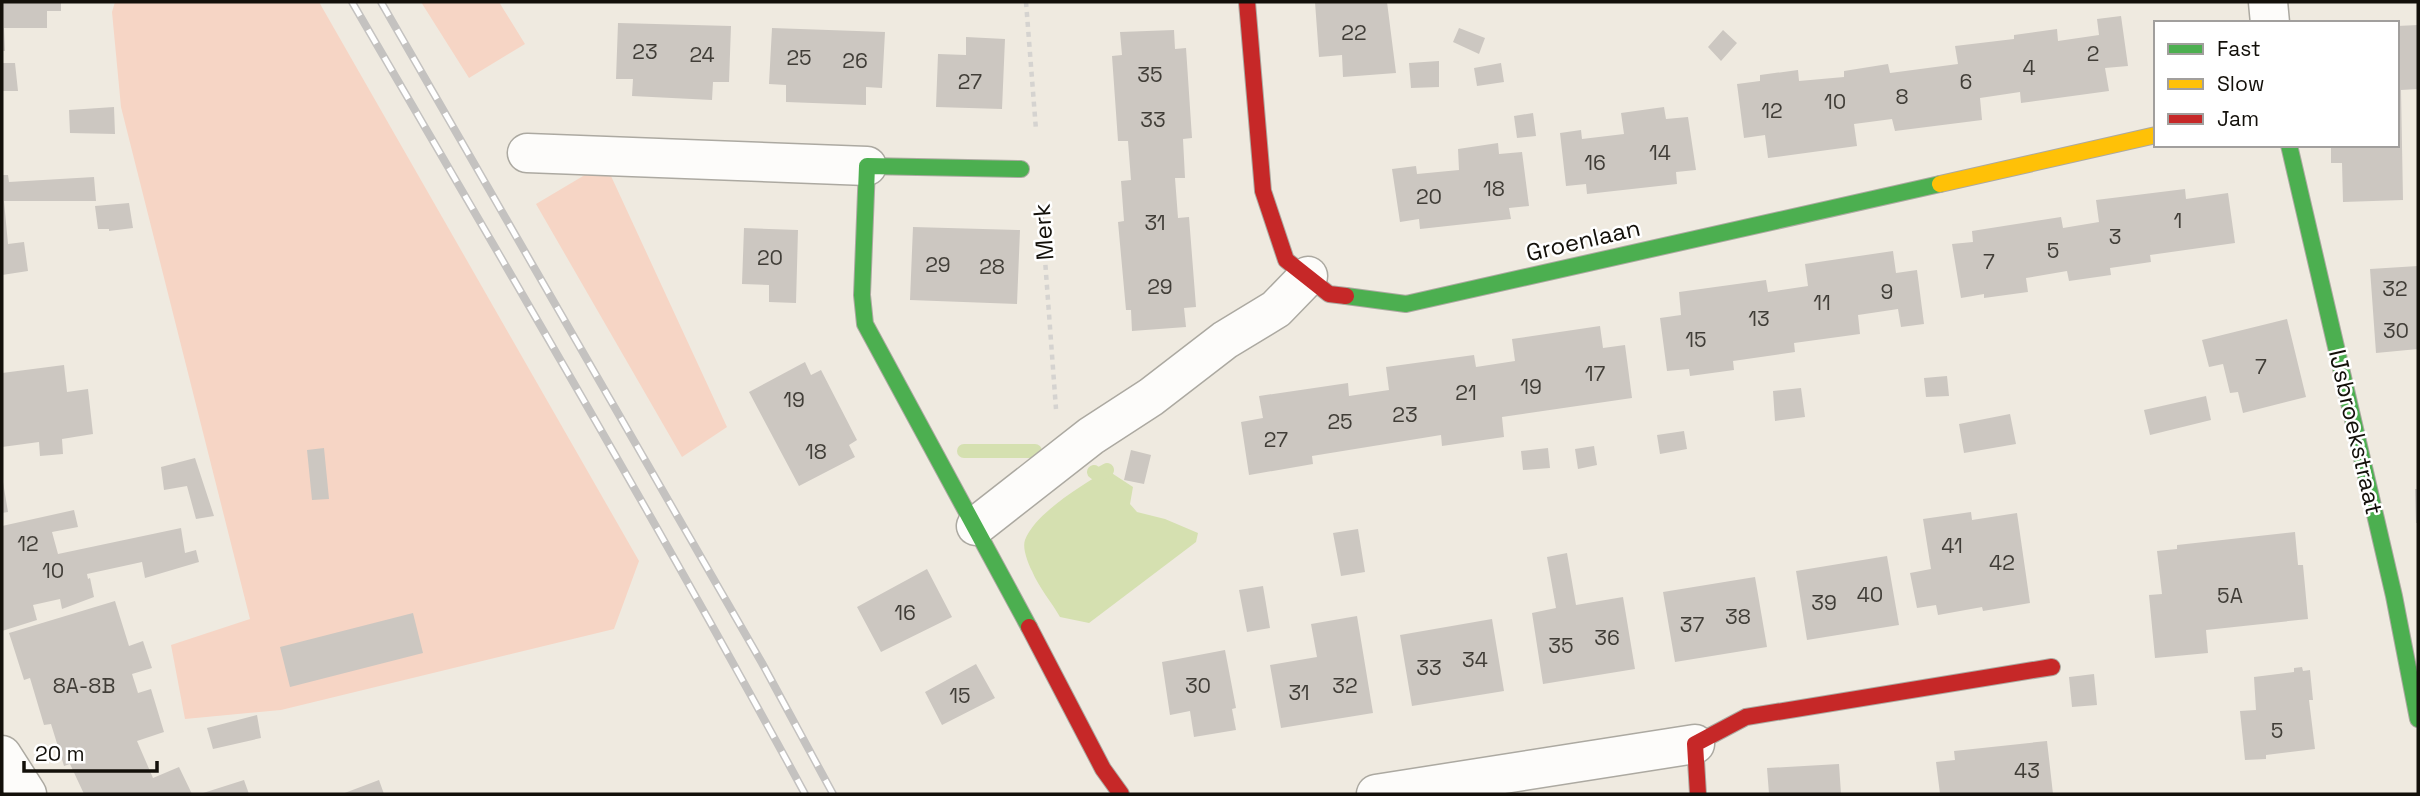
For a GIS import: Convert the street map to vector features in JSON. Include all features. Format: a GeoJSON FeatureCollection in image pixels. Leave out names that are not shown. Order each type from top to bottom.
{"type":"FeatureCollection","features":[{"type":"Feature","properties":{"kind":"street","name":"Groenlaan"},"geometry":{"type":"LineString","coordinates":[[1247,2],[1263,191],[1286,260],[1329,294],[1406,304],[2154,135]]}},
{"type":"Feature","properties":{"kind":"street"},"geometry":{"type":"LineString","coordinates":[[2268,2],[2270,21]]}},
{"type":"Feature","properties":{"kind":"street","name":"IJsbroekstraat"},"geometry":{"type":"LineString","coordinates":[[2289,147],[2394,596],[2418,719]]}},
{"type":"Feature","properties":{"kind":"street"},"geometry":{"type":"LineString","coordinates":[[527,153],[1021,169]]}},
{"type":"Feature","properties":{"kind":"street"},"geometry":{"type":"LineString","coordinates":[[867,166],[862,295],[865,324],[976,526],[1103,769],[1121,794]]}},
{"type":"Feature","properties":{"kind":"street"},"geometry":{"type":"LineString","coordinates":[[976,526],[1091,436],[1151,397],[1224,340],[1276,309],[1308,276]]}},
{"type":"Feature","properties":{"kind":"street"},"geometry":{"type":"LineString","coordinates":[[1376,794],[1695,744],[1746,718],[2052,667]]}},
{"type":"Feature","properties":{"kind":"street"},"geometry":{"type":"LineString","coordinates":[[1695,744],[1698,794]]}},
{"type":"Feature","properties":{"kind":"street"},"geometry":{"type":"LineString","coordinates":[[2,755],[27,794]]}},
{"type":"Feature","properties":{"kind":"path"},"geometry":{"type":"LineString","coordinates":[[1026,2],[1037,141]]}},
{"type":"Feature","properties":{"kind":"path","name":"Merk"},"geometry":{"type":"LineString","coordinates":[[1041,197],[1060,461]]}},
{"type":"Feature","properties":{"kind":"shaded area"},"geometry":{"type":"Polygon","coordinates":[[[115,2],[319,2],[639,561],[614,629],[281,710],[185,719],[171,645],[250,619],[121,107],[112,12],[115,2]]]}},
{"type":"Feature","properties":{"kind":"shaded area"},"geometry":{"type":"Polygon","coordinates":[[[421,2],[499,2],[525,44],[469,78],[421,2]]]}},
{"type":"Feature","properties":{"kind":"shaded area"},"geometry":{"type":"Polygon","coordinates":[[[605,163],[727,427],[682,457],[536,204],[605,163]]]}},
{"type":"Feature","properties":{"kind":"shaded area"},"geometry":{"type":"Polygon","coordinates":[[[1107,470],[1133,487],[1130,504],[1137,512],[1165,519],[1198,533],[1196,542],[1089,623],[1060,617],[1030,568],[1024,543],[1030,530],[1049,510],[1107,470]]]}},
{"type":"Feature","properties":{"kind":"building"},"geometry":{"type":"Polygon","coordinates":[[[2,2],[61,2],[61,11],[47,11],[47,28],[4,28],[5,51],[2,51],[2,2]]]}},
{"type":"Feature","properties":{"kind":"building"},"geometry":{"type":"Polygon","coordinates":[[[1315,2],[1387,2],[1396,73],[1343,77],[1342,55],[1319,57],[1315,2]]]}},
{"type":"Feature","properties":{"kind":"building"},"geometry":{"type":"Polygon","coordinates":[[[2121,16],[2128,66],[2105,68],[2109,91],[2021,103],[2020,92],[1980,98],[1982,120],[1895,131],[1892,119],[1854,124],[1857,146],[1768,158],[1765,135],[1744,138],[1737,84],[1760,81],[1760,75],[1798,70],[1799,81],[1844,77],[1844,71],[1888,64],[1890,73],[1958,64],[1955,46],[2014,39],[2014,35],[2057,29],[2058,41],[2099,35],[2097,19],[2121,16]]]}},
{"type":"Feature","properties":{"kind":"building"},"geometry":{"type":"Polygon","coordinates":[[[618,23],[731,26],[729,82],[713,82],[712,100],[632,96],[633,79],[616,79],[618,23]]]}},
{"type":"Feature","properties":{"kind":"building"},"geometry":{"type":"Polygon","coordinates":[[[2418,25],[2418,89],[2401,90],[2403,200],[2343,202],[2342,163],[2331,163],[2331,147],[2399,147],[2399,26],[2418,25]]]}},
{"type":"Feature","properties":{"kind":"building"},"geometry":{"type":"Polygon","coordinates":[[[772,28],[885,32],[882,88],[866,87],[866,105],[786,102],[786,85],[769,84],[772,28]]]}},
{"type":"Feature","properties":{"kind":"building"},"geometry":{"type":"Polygon","coordinates":[[[1459,28],[1485,38],[1479,54],[1453,42],[1459,28]]]}},
{"type":"Feature","properties":{"kind":"building"},"geometry":{"type":"Polygon","coordinates":[[[1174,30],[1175,49],[1186,48],[1192,138],[1183,139],[1185,178],[1175,178],[1178,218],[1189,217],[1196,307],[1184,308],[1186,327],[1132,331],[1131,310],[1126,310],[1118,222],[1124,221],[1121,181],[1131,180],[1128,141],[1118,141],[1112,56],[1122,55],[1120,32],[1174,30]]]}},
{"type":"Feature","properties":{"kind":"building"},"geometry":{"type":"Polygon","coordinates":[[[1723,30],[1737,43],[1721,61],[1708,47],[1723,30]]]}},
{"type":"Feature","properties":{"kind":"building"},"geometry":{"type":"Polygon","coordinates":[[[966,37],[1005,39],[1002,109],[936,107],[938,54],[966,55],[966,37]]]}},
{"type":"Feature","properties":{"kind":"building"},"geometry":{"type":"Polygon","coordinates":[[[1439,61],[1439,87],[1411,88],[1409,63],[1439,61]]]}},
{"type":"Feature","properties":{"kind":"building"},"geometry":{"type":"Polygon","coordinates":[[[2,63],[15,63],[18,91],[2,91],[2,63]]]}},
{"type":"Feature","properties":{"kind":"building"},"geometry":{"type":"Polygon","coordinates":[[[1501,63],[1504,82],[1477,86],[1474,68],[1501,63]]]}},
{"type":"Feature","properties":{"kind":"building"},"geometry":{"type":"Polygon","coordinates":[[[114,107],[115,134],[70,133],[69,110],[114,107]]]}},
{"type":"Feature","properties":{"kind":"building"},"geometry":{"type":"Polygon","coordinates":[[[1664,107],[1666,119],[1688,117],[1696,170],[1676,172],[1677,184],[1587,194],[1586,184],[1566,186],[1560,133],[1581,130],[1582,139],[1624,134],[1621,113],[1664,107]]]}},
{"type":"Feature","properties":{"kind":"building"},"geometry":{"type":"Polygon","coordinates":[[[1533,113],[1536,136],[1517,138],[1514,116],[1533,113]]]}},
{"type":"Feature","properties":{"kind":"building"},"geometry":{"type":"Polygon","coordinates":[[[1498,143],[1499,154],[1522,152],[1529,206],[1509,208],[1511,219],[1420,229],[1419,219],[1400,222],[1392,169],[1416,166],[1417,174],[1459,170],[1458,149],[1498,143]]]}},
{"type":"Feature","properties":{"kind":"building"},"geometry":{"type":"Polygon","coordinates":[[[2,175],[8,175],[9,182],[94,177],[96,201],[4,201],[8,244],[24,242],[28,271],[2,275],[2,175]]]}},
{"type":"Feature","properties":{"kind":"building"},"geometry":{"type":"Polygon","coordinates":[[[2185,189],[2186,199],[2228,193],[2235,243],[2150,255],[2151,262],[2110,268],[2111,275],[2069,281],[2067,271],[2026,278],[2028,292],[1961,298],[1952,244],[1973,242],[1972,231],[2061,217],[2063,228],[2099,222],[2096,200],[2185,189]]]}},
{"type":"Feature","properties":{"kind":"building"},"geometry":{"type":"Polygon","coordinates":[[[129,203],[133,228],[109,231],[98,229],[95,206],[129,203]]]}},
{"type":"Feature","properties":{"kind":"building"},"geometry":{"type":"Polygon","coordinates":[[[913,227],[1020,230],[1017,304],[910,300],[913,227]]]}},
{"type":"Feature","properties":{"kind":"building"},"geometry":{"type":"Polygon","coordinates":[[[744,228],[798,230],[796,303],[769,302],[769,285],[742,284],[744,228]]]}},
{"type":"Feature","properties":{"kind":"building"},"geometry":{"type":"Polygon","coordinates":[[[1893,251],[1896,273],[1917,270],[1924,324],[1901,327],[1898,309],[1858,315],[1860,334],[1794,343],[1795,352],[1733,361],[1734,370],[1690,376],[1689,369],[1667,371],[1660,318],[1681,315],[1679,292],[1766,280],[1768,292],[1808,286],[1805,264],[1893,251]]]}},
{"type":"Feature","properties":{"kind":"building"},"geometry":{"type":"Polygon","coordinates":[[[2418,266],[2418,349],[2376,353],[2370,269],[2418,266]]]}},
{"type":"Feature","properties":{"kind":"building"},"geometry":{"type":"Polygon","coordinates":[[[2287,319],[2306,397],[2243,413],[2238,392],[2230,393],[2223,364],[2209,367],[2202,340],[2287,319]]]}},
{"type":"Feature","properties":{"kind":"building"},"geometry":{"type":"Polygon","coordinates":[[[1600,326],[1603,348],[1625,345],[1632,398],[1502,417],[1504,437],[1442,446],[1441,435],[1312,456],[1313,464],[1249,475],[1241,422],[1263,418],[1259,396],[1348,383],[1349,396],[1389,390],[1386,367],[1474,355],[1476,367],[1515,361],[1512,339],[1600,326]]]}},
{"type":"Feature","properties":{"kind":"building"},"geometry":{"type":"Polygon","coordinates":[[[805,362],[811,375],[821,370],[857,440],[849,445],[855,457],[799,486],[749,392],[805,362]]]}},
{"type":"Feature","properties":{"kind":"building"},"geometry":{"type":"Polygon","coordinates":[[[64,365],[67,392],[88,389],[93,434],[62,439],[63,454],[40,456],[39,442],[2,447],[2,373],[64,365]]]}},
{"type":"Feature","properties":{"kind":"building"},"geometry":{"type":"Polygon","coordinates":[[[1947,376],[1949,396],[1926,397],[1924,378],[1947,376]]]}},
{"type":"Feature","properties":{"kind":"building"},"geometry":{"type":"Polygon","coordinates":[[[1801,388],[1805,417],[1775,421],[1773,391],[1801,388]]]}},
{"type":"Feature","properties":{"kind":"building"},"geometry":{"type":"Polygon","coordinates":[[[2206,396],[2211,420],[2150,435],[2144,410],[2206,396]]]}},
{"type":"Feature","properties":{"kind":"building"},"geometry":{"type":"Polygon","coordinates":[[[2010,414],[2016,444],[1964,453],[1959,424],[2010,414]]]}},
{"type":"Feature","properties":{"kind":"building"},"geometry":{"type":"Polygon","coordinates":[[[1684,431],[1687,449],[1660,454],[1657,435],[1684,431]]]}},
{"type":"Feature","properties":{"kind":"building"},"geometry":{"type":"Polygon","coordinates":[[[1594,446],[1597,465],[1578,469],[1575,449],[1594,446]]]}},
{"type":"Feature","properties":{"kind":"building"},"geometry":{"type":"Polygon","coordinates":[[[324,448],[329,499],[312,500],[307,450],[324,448]]]}},
{"type":"Feature","properties":{"kind":"building"},"geometry":{"type":"Polygon","coordinates":[[[1548,448],[1550,468],[1523,470],[1521,451],[1548,448]]]}},
{"type":"Feature","properties":{"kind":"building"},"geometry":{"type":"Polygon","coordinates":[[[1131,450],[1151,455],[1144,484],[1124,480],[1131,450]]]}},
{"type":"Feature","properties":{"kind":"building"},"geometry":{"type":"Polygon","coordinates":[[[195,458],[214,516],[196,519],[187,486],[164,490],[161,467],[195,458]]]}},
{"type":"Feature","properties":{"kind":"building"},"geometry":{"type":"Polygon","coordinates":[[[2,476],[8,512],[2,513],[2,476]]]}},
{"type":"Feature","properties":{"kind":"building"},"geometry":{"type":"Polygon","coordinates":[[[2415,489],[2418,489],[2418,523],[2416,523],[2415,489]]]}},
{"type":"Feature","properties":{"kind":"building"},"geometry":{"type":"Polygon","coordinates":[[[74,510],[78,527],[52,532],[58,554],[181,528],[185,553],[196,550],[199,562],[145,578],[142,562],[87,574],[94,597],[62,609],[60,599],[33,605],[37,620],[2,631],[2,526],[74,510]]]}},
{"type":"Feature","properties":{"kind":"building"},"geometry":{"type":"Polygon","coordinates":[[[1971,512],[1972,520],[2017,513],[2030,603],[1983,611],[1982,607],[1938,615],[1936,605],[1917,608],[1910,573],[1931,569],[1923,519],[1971,512]]]}},
{"type":"Feature","properties":{"kind":"building"},"geometry":{"type":"Polygon","coordinates":[[[1358,529],[1365,572],[1341,576],[1333,533],[1358,529]]]}},
{"type":"Feature","properties":{"kind":"building"},"geometry":{"type":"Polygon","coordinates":[[[2295,532],[2298,565],[2303,565],[2308,619],[2206,630],[2208,653],[2155,658],[2149,595],[2162,594],[2157,551],[2177,549],[2177,545],[2295,532]]]}},
{"type":"Feature","properties":{"kind":"building"},"geometry":{"type":"Polygon","coordinates":[[[1567,553],[1576,605],[1623,597],[1635,669],[1543,684],[1532,613],[1556,608],[1547,557],[1567,553]]]}},
{"type":"Feature","properties":{"kind":"building"},"geometry":{"type":"Polygon","coordinates":[[[1887,556],[1899,625],[1807,640],[1796,571],[1887,556]]]}},
{"type":"Feature","properties":{"kind":"building"},"geometry":{"type":"Polygon","coordinates":[[[927,569],[952,617],[881,652],[857,607],[927,569]]]}},
{"type":"Feature","properties":{"kind":"building"},"geometry":{"type":"Polygon","coordinates":[[[1755,577],[1767,647],[1675,662],[1663,592],[1755,577]]]}},
{"type":"Feature","properties":{"kind":"building"},"geometry":{"type":"Polygon","coordinates":[[[1263,586],[1270,628],[1247,632],[1239,590],[1263,586]]]}},
{"type":"Feature","properties":{"kind":"building"},"geometry":{"type":"Polygon","coordinates":[[[115,601],[129,646],[143,641],[152,668],[132,674],[138,693],[151,689],[164,732],[137,741],[153,778],[179,767],[192,794],[84,794],[70,764],[64,766],[51,724],[44,725],[30,678],[24,680],[9,633],[115,601]]]}},
{"type":"Feature","properties":{"kind":"building"},"geometry":{"type":"Polygon","coordinates":[[[413,613],[423,653],[290,687],[280,647],[413,613]]]}},
{"type":"Feature","properties":{"kind":"building"},"geometry":{"type":"Polygon","coordinates":[[[1357,616],[1373,713],[1281,728],[1270,665],[1317,657],[1311,624],[1357,616]]]}},
{"type":"Feature","properties":{"kind":"building"},"geometry":{"type":"Polygon","coordinates":[[[1492,619],[1504,691],[1412,706],[1400,635],[1492,619]]]}},
{"type":"Feature","properties":{"kind":"building"},"geometry":{"type":"Polygon","coordinates":[[[1225,650],[1236,708],[1232,709],[1236,730],[1194,737],[1190,711],[1170,715],[1162,662],[1225,650]]]}},
{"type":"Feature","properties":{"kind":"building"},"geometry":{"type":"Polygon","coordinates":[[[976,664],[995,698],[942,725],[925,692],[976,664]]]}},
{"type":"Feature","properties":{"kind":"building"},"geometry":{"type":"Polygon","coordinates":[[[2302,667],[2303,671],[2310,670],[2313,700],[2309,700],[2315,749],[2266,755],[2266,759],[2245,760],[2240,711],[2256,710],[2254,677],[2294,672],[2294,668],[2302,667]]]}},
{"type":"Feature","properties":{"kind":"building"},"geometry":{"type":"Polygon","coordinates":[[[2094,674],[2097,705],[2072,707],[2069,677],[2094,674]]]}},
{"type":"Feature","properties":{"kind":"building"},"geometry":{"type":"Polygon","coordinates":[[[257,715],[261,738],[213,749],[207,728],[257,715]]]}},
{"type":"Feature","properties":{"kind":"building"},"geometry":{"type":"Polygon","coordinates":[[[2047,741],[2053,794],[1940,794],[1936,762],[1955,760],[1954,751],[2047,741]]]}},
{"type":"Feature","properties":{"kind":"building"},"geometry":{"type":"Polygon","coordinates":[[[1839,764],[1841,794],[1769,794],[1767,768],[1839,764]]]}},
{"type":"Feature","properties":{"kind":"building"},"geometry":{"type":"Polygon","coordinates":[[[244,780],[249,794],[200,794],[244,780]]]}},
{"type":"Feature","properties":{"kind":"building"},"geometry":{"type":"Polygon","coordinates":[[[379,780],[384,794],[342,794],[379,780]]]}},
{"type":"Feature","properties":{"kind":"waterway"},"geometry":{"type":"LineString","coordinates":[[964,451],[1035,451]]}},
{"type":"Feature","properties":{"kind":"waterway"},"geometry":{"type":"LineString","coordinates":[[1094,472],[1098,475],[1107,470]]}},
{"type":"Feature","properties":{"kind":"railway"},"geometry":{"type":"LineString","coordinates":[[352,2],[638,495],[805,794]]}},
{"type":"Feature","properties":{"kind":"railway"},"geometry":{"type":"LineString","coordinates":[[381,2],[762,663],[833,794]]}},
{"type":"Feature","properties":{"kind":"traffic: fast"},"geometry":{"type":"LineString","coordinates":[[2289,147],[2394,596],[2418,719]]}},
{"type":"Feature","properties":{"kind":"traffic: fast"},"geometry":{"type":"LineString","coordinates":[[1021,169],[867,166],[862,295],[865,324],[1029,627]]}},
{"type":"Feature","properties":{"kind":"traffic: fast"},"geometry":{"type":"LineString","coordinates":[[1346,296],[1406,304],[1940,184]]}},
{"type":"Feature","properties":{"kind":"traffic: slow"},"geometry":{"type":"LineString","coordinates":[[1940,184],[2154,135]]}},
{"type":"Feature","properties":{"kind":"traffic: jam"},"geometry":{"type":"LineString","coordinates":[[1247,2],[1263,191],[1286,260],[1329,294],[1346,296]]}},
{"type":"Feature","properties":{"kind":"traffic: jam"},"geometry":{"type":"LineString","coordinates":[[1029,627],[1103,769],[1121,794]]}},
{"type":"Feature","properties":{"kind":"traffic: jam"},"geometry":{"type":"LineString","coordinates":[[1698,794],[1695,744],[1746,717],[2052,667]]}}]}
